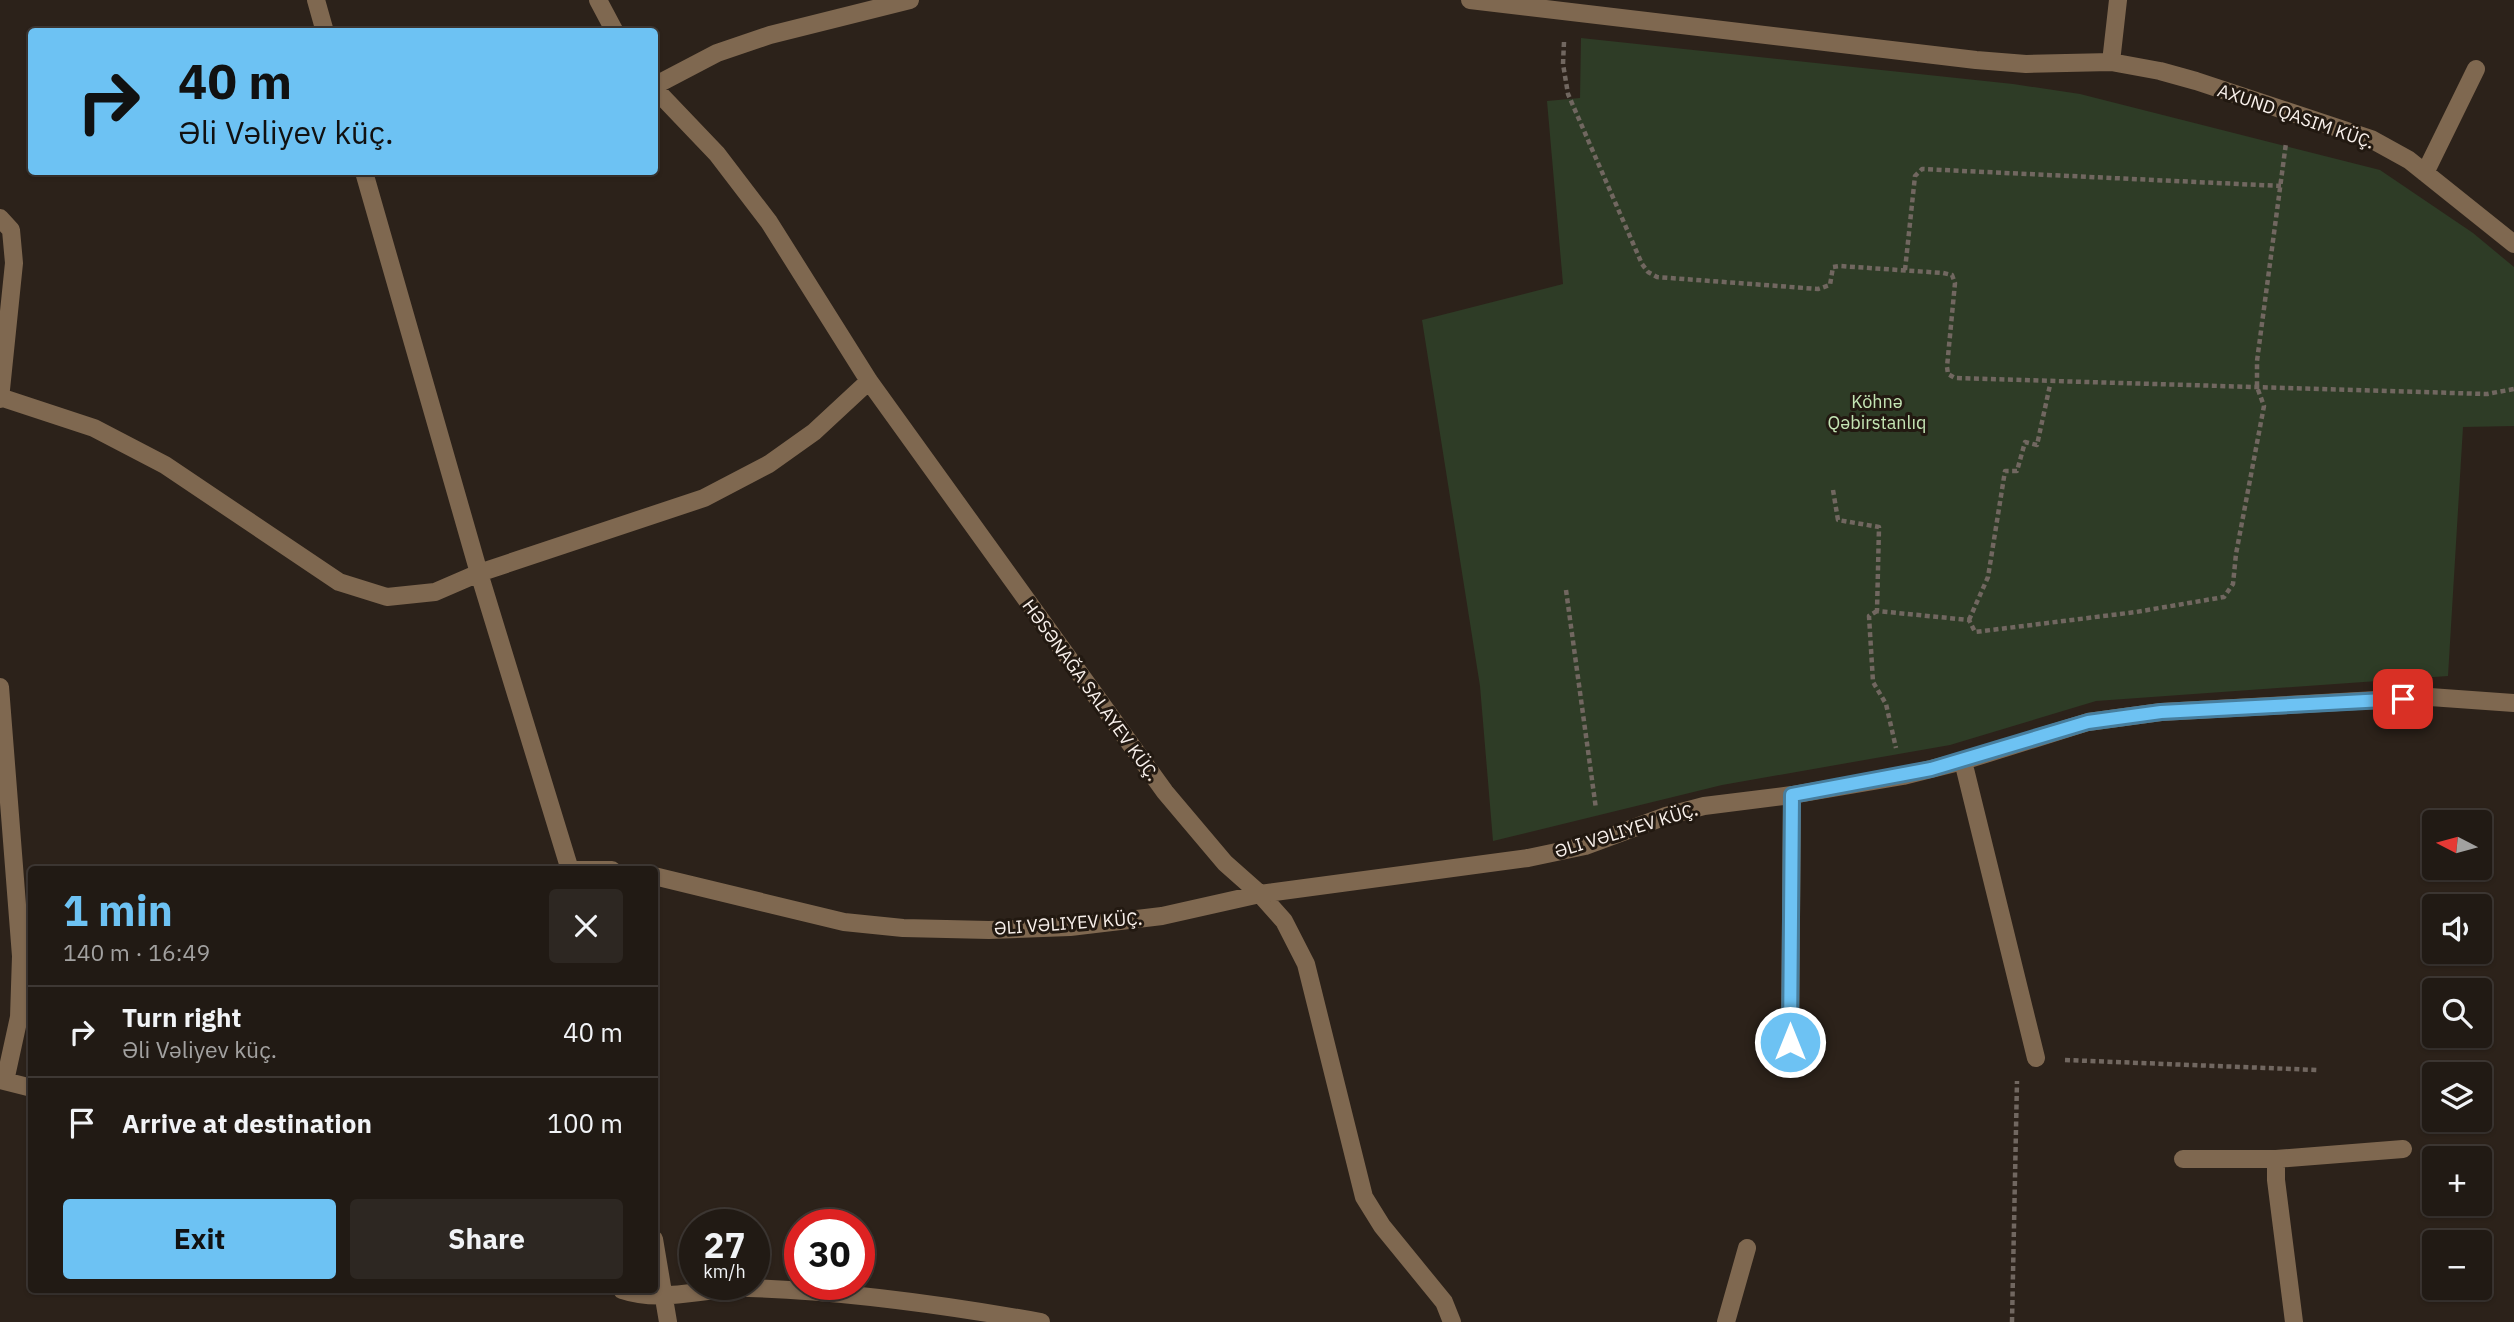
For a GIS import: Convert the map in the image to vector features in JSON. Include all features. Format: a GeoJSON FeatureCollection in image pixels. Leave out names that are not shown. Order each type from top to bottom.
{"type":"FeatureCollection","features":[{"type":"Feature","properties":{"kind":"street"},"geometry":{"type":"LineString","coordinates":[[316,0],[324,28]]}},
{"type":"Feature","properties":{"kind":"street"},"geometry":{"type":"LineString","coordinates":[[598,0],[613,28]]}},
{"type":"Feature","properties":{"kind":"street"},"geometry":{"type":"LineString","coordinates":[[658,85],[717,53],[770,35],[910,0]]}},
{"type":"Feature","properties":{"kind":"street"},"geometry":{"type":"LineString","coordinates":[[1470,0],[1976,60],[2026,64],[2111,62],[2172,74],[2371,139],[2409,160],[2514,244]]}},
{"type":"Feature","properties":{"kind":"street"},"geometry":{"type":"LineString","coordinates":[[2111,62],[2118,0]]}},
{"type":"Feature","properties":{"kind":"street"},"geometry":{"type":"LineString","coordinates":[[2425,173],[2476,69]]}},
{"type":"Feature","properties":{"kind":"street","name":"HƏSƏNAĞA SALAYEV KÜÇ."},"geometry":{"type":"LineString","coordinates":[[658,91],[717,154],[769,222],[869,381],[1165,792],[1225,863],[1284,920],[1306,964],[1364,1197],[1382,1226],[1444,1302],[1452,1322]]}},
{"type":"Feature","properties":{"kind":"street"},"geometry":{"type":"LineString","coordinates":[[366,175],[479,573],[569,866]]}},
{"type":"Feature","properties":{"kind":"street"},"geometry":{"type":"LineString","coordinates":[[0,218],[10,230],[14,263],[0,398],[94,428],[165,465],[339,582],[387,597],[435,592],[479,573],[704,498],[780,456],[814,432],[869,381]]}},
{"type":"Feature","properties":{"kind":"street"},"geometry":{"type":"LineString","coordinates":[[0,688],[21,956],[19,1017],[3,1081],[28,1087]]}},
{"type":"Feature","properties":{"kind":"street","name":"ƏLI VƏLIYEV KÜÇ."},"geometry":{"type":"LineString","coordinates":[[658,877],[823,917],[903,928],[989,930],[1070,927],[1162,916],[1260,894],[1528,858],[1601,841],[1666,816],[1704,806],[1792,795],[1903,776],[1962,761],[2088,722],[2161,712],[2430,697],[2514,703]]}},
{"type":"Feature","properties":{"kind":"street"},"geometry":{"type":"LineString","coordinates":[[1962,761],[2036,1058]]}},
{"type":"Feature","properties":{"kind":"street"},"geometry":{"type":"LineString","coordinates":[[1790,1042],[1792,795]]}},
{"type":"Feature","properties":{"kind":"street"},"geometry":{"type":"LineString","coordinates":[[2183,1159],[2276,1159],[2403,1149]]}},
{"type":"Feature","properties":{"kind":"street"},"geometry":{"type":"LineString","coordinates":[[2276,1159],[2276,1180],[2294,1322]]}},
{"type":"Feature","properties":{"kind":"street"},"geometry":{"type":"LineString","coordinates":[[1726,1322],[1747,1248]]}},
{"type":"Feature","properties":{"kind":"street"},"geometry":{"type":"LineString","coordinates":[[658,1262],[668,1322]]}},
{"type":"Feature","properties":{"kind":"street"},"geometry":{"type":"LineString","coordinates":[[630,1293],[664,1296],[711,1289],[749,1288],[876,1298],[1041,1322]]}},
{"type":"Feature","properties":{"kind":"path"},"geometry":{"type":"LineString","coordinates":[[1565,12],[1563,64],[1568,94],[1642,264],[1648,272],[1657,277],[1818,289],[1830,285],[1833,267],[1952,275],[1955,283],[1947,367],[1948,374],[1955,378],[2487,394],[2514,389]]}},
{"type":"Feature","properties":{"kind":"path"},"geometry":{"type":"LineString","coordinates":[[1969,620],[1975,632],[2136,612],[2224,597],[2233,584],[2236,554],[2264,406],[2257,387],[2257,361],[2290,113]]}},
{"type":"Feature","properties":{"kind":"path"},"geometry":{"type":"LineString","coordinates":[[1905,270],[1914,176],[1922,169],[2281,186]]}},
{"type":"Feature","properties":{"kind":"path"},"geometry":{"type":"LineString","coordinates":[[1969,620],[1988,577],[2004,471],[2017,471],[2025,442],[2037,445],[2050,385]]}},
{"type":"Feature","properties":{"kind":"path"},"geometry":{"type":"LineString","coordinates":[[1833,490],[1838,520],[1879,527],[1877,611]]}},
{"type":"Feature","properties":{"kind":"path"},"geometry":{"type":"LineString","coordinates":[[1566,590],[1601,841]]}},
{"type":"Feature","properties":{"kind":"path"},"geometry":{"type":"LineString","coordinates":[[1903,776],[1886,704],[1873,681],[1869,616],[1877,611],[1969,620]]}},
{"type":"Feature","properties":{"kind":"path"},"geometry":{"type":"LineString","coordinates":[[2012,1322],[2017,1078],[2022,1066],[2036,1058],[2317,1070]]}},
{"type":"Feature","properties":{"kind":"green space","name":"Köhnə Qəbirstanlıq"},"geometry":{"type":"Polygon","coordinates":[[[1581,38],[2013,84],[2080,94],[2380,170],[2473,233],[2514,267],[2514,426],[2463,427],[2448,676],[2096,701],[1950,745],[1722,785],[1493,841],[1480,686],[1422,320],[1563,284],[1547,101],[1580,98],[1581,38]]]}},
{"type":"Feature","properties":{"kind":"route"},"geometry":{"type":"LineString","coordinates":[[1790,1042],[1792,795],[1903,776],[1962,761],[2088,722],[2161,712],[2403,699]]}}]}
